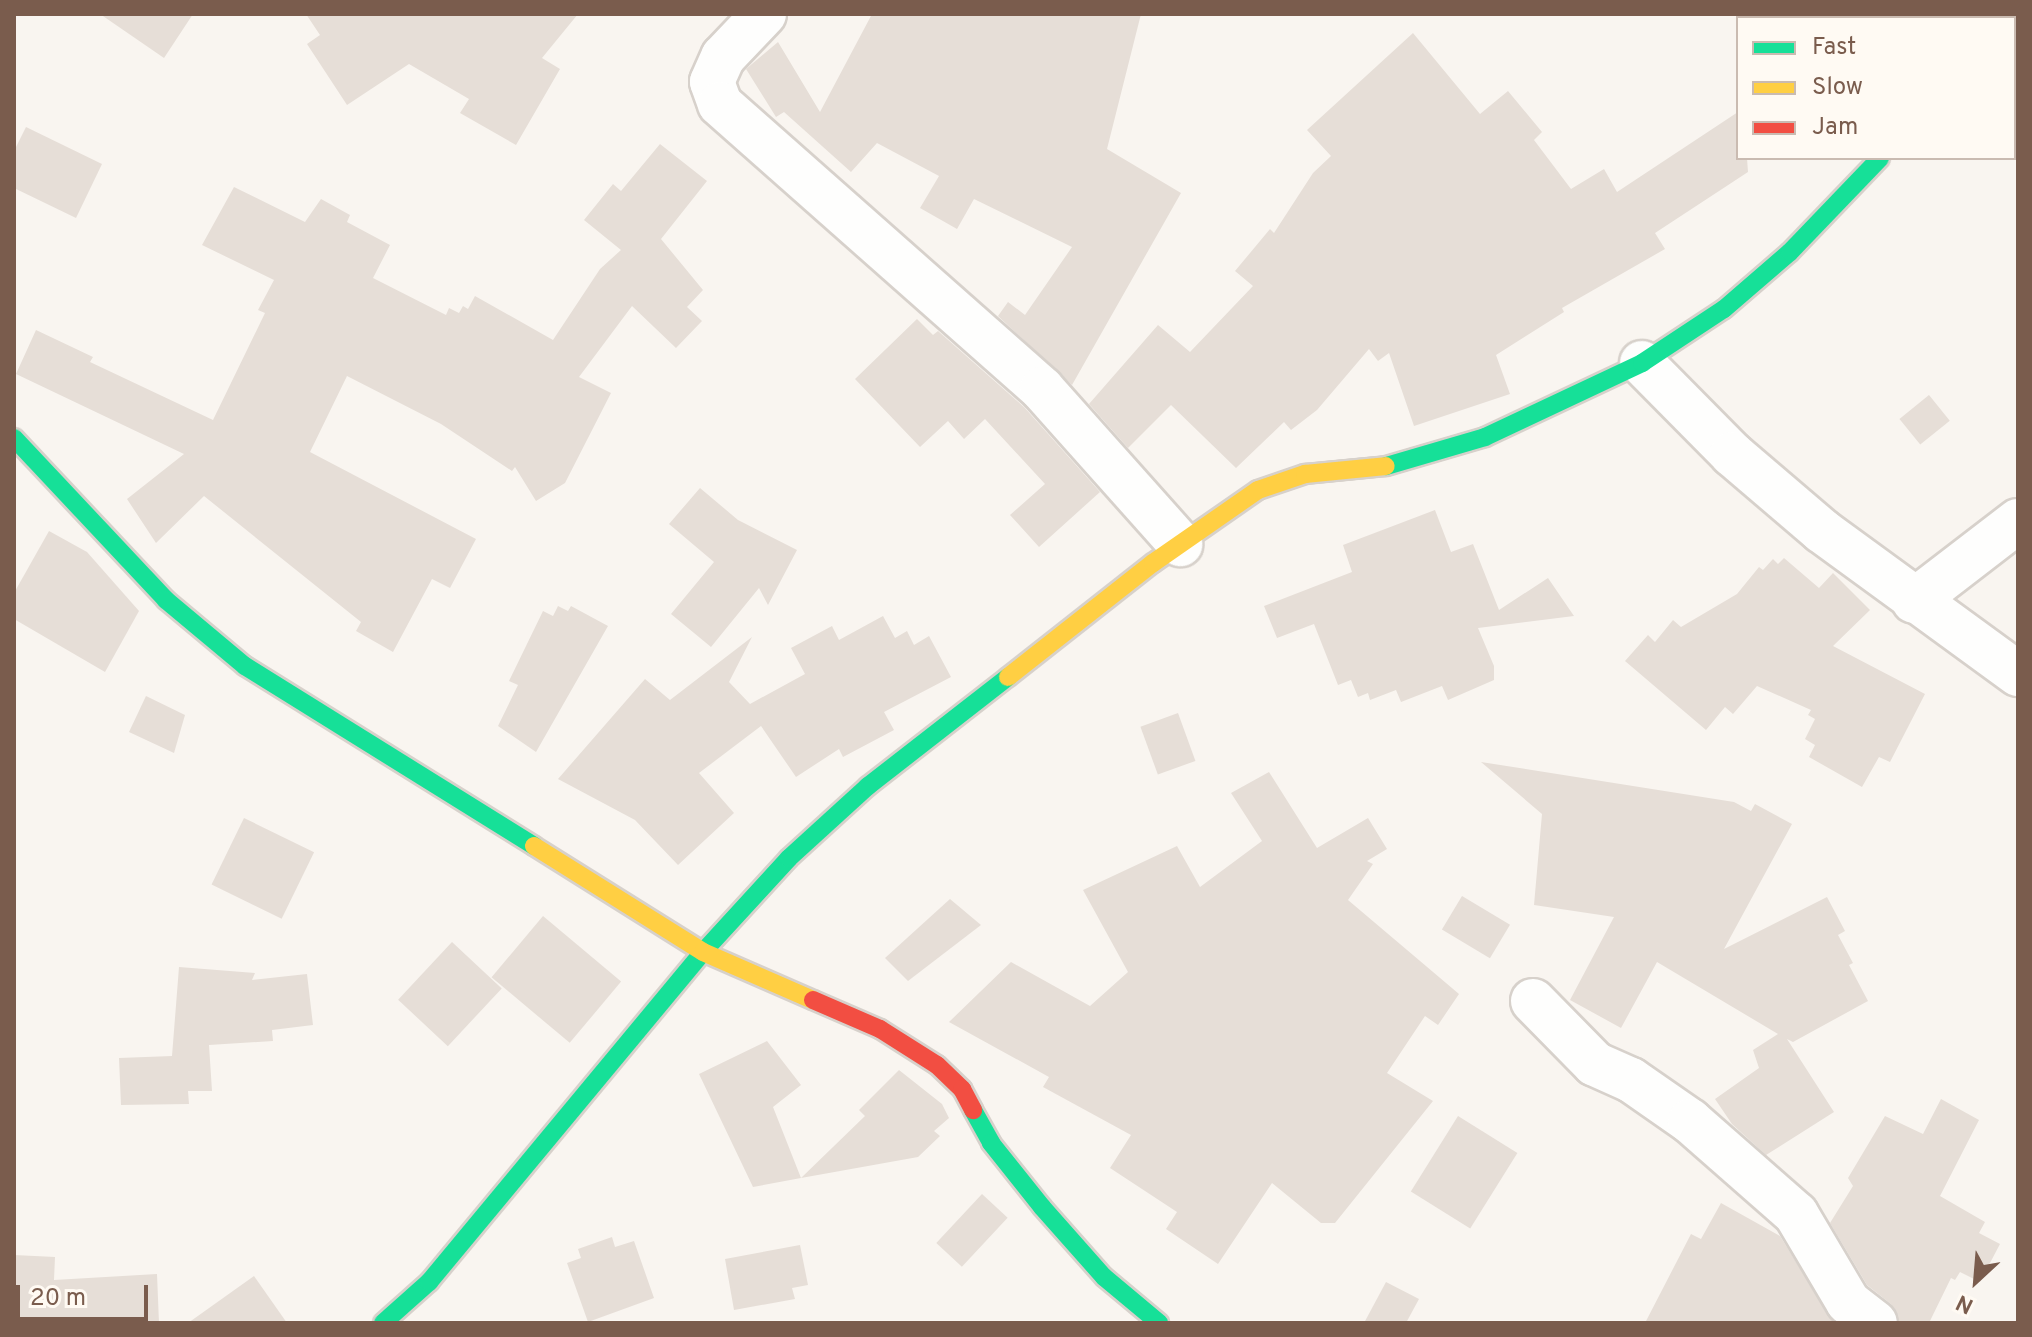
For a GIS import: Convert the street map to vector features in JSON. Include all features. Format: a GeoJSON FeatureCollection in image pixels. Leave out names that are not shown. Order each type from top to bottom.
{"type":"FeatureCollection","features":[{"type":"Feature","properties":{"kind":"street"},"geometry":{"type":"LineString","coordinates":[[764,14],[723,57],[712,82],[720,104],[1042,389],[1180,544]]}},
{"type":"Feature","properties":{"kind":"street"},"geometry":{"type":"LineString","coordinates":[[383,1323],[429,1282],[703,952],[789,858],[868,786],[1180,544],[1258,490],[1305,474],[1382,467],[1485,437],[1642,363],[1724,309],[1790,252],[1878,160]]}},
{"type":"Feature","properties":{"kind":"street"},"geometry":{"type":"LineString","coordinates":[[1642,363],[1732,454],[1822,531],[2018,674]]}},
{"type":"Feature","properties":{"kind":"street"},"geometry":{"type":"LineString","coordinates":[[14,438],[166,600],[245,666],[703,952],[880,1029],[937,1065],[962,1089],[991,1143],[1042,1207],[1104,1277],[1141,1313],[1159,1323]]}},
{"type":"Feature","properties":{"kind":"street"},"geometry":{"type":"LineString","coordinates":[[1914,601],[2018,521]]}},
{"type":"Feature","properties":{"kind":"street"},"geometry":{"type":"LineString","coordinates":[[1533,1001],[1595,1064],[1631,1080],[1690,1121],[1796,1214],[1848,1302],[1875,1323]]}},
{"type":"Feature","properties":{"kind":"building"},"geometry":{"type":"Polygon","coordinates":[[[100,14],[193,14],[164,58],[100,14]]]}},
{"type":"Feature","properties":{"kind":"building"},"geometry":{"type":"Polygon","coordinates":[[[306,14],[578,14],[542,58],[560,69],[516,145],[460,113],[469,99],[409,64],[347,105],[307,44],[320,35],[306,14]]]}},
{"type":"Feature","properties":{"kind":"building"},"geometry":{"type":"Polygon","coordinates":[[[872,14],[1141,14],[1107,149],[1181,193],[1072,385],[998,316],[1008,302],[1025,315],[1072,247],[974,199],[957,229],[920,208],[939,176],[877,143],[851,172],[784,112],[776,117],[746,69],[778,42],[820,112],[872,14]]]}},
{"type":"Feature","properties":{"kind":"building"},"geometry":{"type":"Polygon","coordinates":[[[1413,33],[1480,114],[1508,91],[1542,132],[1534,140],[1571,189],[1604,169],[1617,192],[1736,113],[1736,160],[1747,160],[1748,172],[1655,233],[1665,249],[1562,308],[1564,312],[1496,355],[1510,394],[1414,426],[1389,353],[1378,361],[1369,349],[1317,410],[1291,430],[1284,422],[1236,468],[1171,405],[1128,448],[1089,404],[1158,325],[1190,352],[1253,286],[1235,271],[1270,229],[1274,233],[1313,173],[1331,156],[1307,130],[1413,33]]]}},
{"type":"Feature","properties":{"kind":"building"},"geometry":{"type":"Polygon","coordinates":[[[26,127],[102,164],[76,218],[14,188],[14,151],[26,127]]]}},
{"type":"Feature","properties":{"kind":"building"},"geometry":{"type":"Polygon","coordinates":[[[660,144],[707,181],[661,239],[703,290],[687,307],[702,321],[676,348],[632,306],[579,377],[611,393],[565,483],[536,501],[515,467],[512,471],[441,424],[347,376],[310,452],[476,539],[450,588],[432,579],[393,652],[356,631],[361,622],[204,496],[156,543],[127,499],[184,454],[16,374],[36,330],[93,357],[90,362],[213,420],[265,313],[258,310],[274,280],[202,245],[234,187],[305,222],[321,199],[350,215],[347,222],[390,245],[373,278],[446,315],[449,308],[459,313],[463,306],[468,309],[475,296],[553,340],[600,269],[621,250],[584,220],[613,184],[621,191],[660,144]]]}},
{"type":"Feature","properties":{"kind":"building"},"geometry":{"type":"Polygon","coordinates":[[[917,319],[933,335],[938,331],[1024,407],[1100,492],[1039,547],[1010,515],[1045,484],[985,419],[964,439],[948,421],[920,447],[855,379],[917,319]]]}},
{"type":"Feature","properties":{"kind":"building"},"geometry":{"type":"Polygon","coordinates":[[[1929,395],[1950,421],[1920,445],[1899,419],[1929,395]]]}},
{"type":"Feature","properties":{"kind":"building"},"geometry":{"type":"Polygon","coordinates":[[[700,488],[738,520],[797,550],[768,605],[759,588],[711,647],[671,614],[714,562],[669,524],[700,488]]]}},
{"type":"Feature","properties":{"kind":"building"},"geometry":{"type":"Polygon","coordinates":[[[1435,510],[1451,552],[1473,544],[1499,610],[1548,578],[1574,616],[1478,628],[1494,666],[1494,680],[1448,700],[1442,686],[1401,702],[1396,690],[1370,700],[1368,693],[1358,697],[1351,680],[1338,685],[1314,624],[1277,638],[1264,606],[1352,572],[1343,545],[1435,510]]]}},
{"type":"Feature","properties":{"kind":"building"},"geometry":{"type":"Polygon","coordinates":[[[49,531],[87,552],[139,611],[105,672],[14,619],[14,593],[49,531]]]}},
{"type":"Feature","properties":{"kind":"building"},"geometry":{"type":"Polygon","coordinates":[[[1784,558],[1819,588],[1833,573],[1870,610],[1833,646],[1925,694],[1890,762],[1879,757],[1862,787],[1809,757],[1815,745],[1805,739],[1815,719],[1808,715],[1811,710],[1757,686],[1733,714],[1725,707],[1706,730],[1625,661],[1648,635],[1655,642],[1673,620],[1681,627],[1737,594],[1759,567],[1763,570],[1773,559],[1778,564],[1784,558]]]}},
{"type":"Feature","properties":{"kind":"building"},"geometry":{"type":"Polygon","coordinates":[[[558,606],[568,611],[571,606],[608,626],[536,752],[498,726],[518,685],[509,681],[543,611],[553,616],[558,606]]]}},
{"type":"Feature","properties":{"kind":"building"},"geometry":{"type":"Polygon","coordinates":[[[883,616],[895,638],[907,631],[914,645],[929,636],[951,677],[884,712],[894,730],[843,757],[839,749],[796,777],[761,726],[699,773],[734,813],[678,865],[635,820],[558,779],[645,679],[670,700],[752,637],[729,682],[750,704],[805,674],[791,648],[832,626],[839,640],[883,616]]]}},
{"type":"Feature","properties":{"kind":"building"},"geometry":{"type":"Polygon","coordinates":[[[146,696],[185,715],[174,753],[129,732],[146,696]]]}},
{"type":"Feature","properties":{"kind":"building"},"geometry":{"type":"Polygon","coordinates":[[[1178,713],[1195,761],[1158,775],[1140,727],[1178,713]]]}},
{"type":"Feature","properties":{"kind":"building"},"geometry":{"type":"Polygon","coordinates":[[[1481,762],[1734,802],[1751,811],[1755,804],[1792,824],[1724,949],[1827,897],[1845,931],[1838,935],[1853,963],[1849,965],[1868,1001],[1793,1042],[1787,1039],[1834,1112],[1766,1155],[1732,1124],[1715,1099],[1759,1068],[1753,1050],[1778,1034],[1657,962],[1621,1028],[1570,1000],[1614,917],[1534,905],[1542,814],[1481,762]]]}},
{"type":"Feature","properties":{"kind":"building"},"geometry":{"type":"Polygon","coordinates":[[[1269,772],[1317,848],[1368,818],[1387,849],[1367,861],[1373,864],[1348,900],[1459,994],[1438,1025],[1425,1016],[1387,1073],[1433,1101],[1335,1223],[1321,1223],[1272,1183],[1218,1264],[1166,1229],[1177,1212],[1110,1168],[1131,1135],[1043,1087],[1049,1077],[949,1022],[1011,962],[1090,1006],[1128,972],[1083,890],[1177,846],[1200,887],[1262,841],[1231,793],[1269,772]]]}},
{"type":"Feature","properties":{"kind":"building"},"geometry":{"type":"Polygon","coordinates":[[[244,818],[314,852],[282,919],[212,885],[244,818]]]}},
{"type":"Feature","properties":{"kind":"building"},"geometry":{"type":"Polygon","coordinates":[[[1462,896],[1510,925],[1490,958],[1442,929],[1462,896]]]}},
{"type":"Feature","properties":{"kind":"building"},"geometry":{"type":"Polygon","coordinates":[[[950,899],[981,925],[908,981],[885,958],[950,899]]]}},
{"type":"Feature","properties":{"kind":"building"},"geometry":{"type":"Polygon","coordinates":[[[543,916],[621,982],[570,1043],[492,977],[543,916]]]}},
{"type":"Feature","properties":{"kind":"building"},"geometry":{"type":"Polygon","coordinates":[[[452,942],[502,988],[448,1046],[398,1000],[452,942]]]}},
{"type":"Feature","properties":{"kind":"building"},"geometry":{"type":"Polygon","coordinates":[[[179,967],[255,973],[252,980],[307,974],[313,1025],[272,1030],[273,1041],[209,1045],[212,1091],[188,1091],[189,1104],[121,1105],[119,1058],[172,1056],[179,967]]]}},
{"type":"Feature","properties":{"kind":"building"},"geometry":{"type":"Polygon","coordinates":[[[767,1041],[801,1085],[773,1107],[801,1178],[753,1187],[699,1074],[767,1041]]]}},
{"type":"Feature","properties":{"kind":"building"},"geometry":{"type":"Polygon","coordinates":[[[899,1070],[942,1104],[949,1118],[934,1131],[940,1136],[918,1157],[801,1178],[865,1116],[859,1110],[899,1070]]]}},
{"type":"Feature","properties":{"kind":"building"},"geometry":{"type":"Polygon","coordinates":[[[1941,1099],[1979,1120],[1940,1196],[1985,1222],[1979,1233],[2000,1244],[1980,1282],[1960,1272],[1955,1280],[1951,1278],[1929,1323],[1899,1323],[1891,1304],[1867,1285],[1830,1223],[1853,1186],[1848,1178],[1885,1116],[1923,1134],[1941,1099]]]}},
{"type":"Feature","properties":{"kind":"building"},"geometry":{"type":"Polygon","coordinates":[[[1458,1116],[1517,1153],[1470,1229],[1411,1191],[1458,1116]]]}},
{"type":"Feature","properties":{"kind":"building"},"geometry":{"type":"Polygon","coordinates":[[[982,1194],[1008,1218],[962,1267],[936,1243],[982,1194]]]}},
{"type":"Feature","properties":{"kind":"building"},"geometry":{"type":"Polygon","coordinates":[[[1721,1203],[1780,1236],[1834,1323],[1645,1323],[1691,1234],[1701,1239],[1721,1203]]]}},
{"type":"Feature","properties":{"kind":"building"},"geometry":{"type":"Polygon","coordinates":[[[612,1237],[615,1247],[634,1241],[654,1298],[588,1322],[567,1263],[581,1258],[578,1249],[612,1237]]]}},
{"type":"Feature","properties":{"kind":"building"},"geometry":{"type":"Polygon","coordinates":[[[800,1245],[808,1285],[792,1288],[795,1299],[734,1310],[725,1259],[800,1245]]]}},
{"type":"Feature","properties":{"kind":"building"},"geometry":{"type":"Polygon","coordinates":[[[14,1255],[55,1257],[54,1280],[157,1274],[159,1323],[16,1323],[14,1255]]]}},
{"type":"Feature","properties":{"kind":"building"},"geometry":{"type":"Polygon","coordinates":[[[254,1276],[287,1323],[188,1323],[254,1276]]]}},
{"type":"Feature","properties":{"kind":"building"},"geometry":{"type":"Polygon","coordinates":[[[1386,1282],[1419,1299],[1406,1323],[1364,1323],[1386,1282]]]}},
{"type":"Feature","properties":{"kind":"traffic: fast"},"geometry":{"type":"LineString","coordinates":[[1386,466],[1485,437],[1642,363],[1724,309],[1790,252],[1878,160]]}},
{"type":"Feature","properties":{"kind":"traffic: fast"},"geometry":{"type":"LineString","coordinates":[[14,438],[166,600],[245,666],[534,846]]}},
{"type":"Feature","properties":{"kind":"traffic: fast"},"geometry":{"type":"LineString","coordinates":[[383,1323],[429,1282],[703,952],[789,858],[868,786],[1008,677]]}},
{"type":"Feature","properties":{"kind":"traffic: fast"},"geometry":{"type":"LineString","coordinates":[[973,1110],[991,1143],[1042,1207],[1104,1277],[1159,1323]]}},
{"type":"Feature","properties":{"kind":"traffic: slow"},"geometry":{"type":"LineString","coordinates":[[1008,677],[1153,563],[1258,490],[1305,474],[1386,466]]}},
{"type":"Feature","properties":{"kind":"traffic: slow"},"geometry":{"type":"LineString","coordinates":[[534,846],[703,952],[813,1000]]}},
{"type":"Feature","properties":{"kind":"traffic: jam"},"geometry":{"type":"LineString","coordinates":[[813,1000],[880,1029],[937,1065],[962,1089],[973,1110]]}}]}
